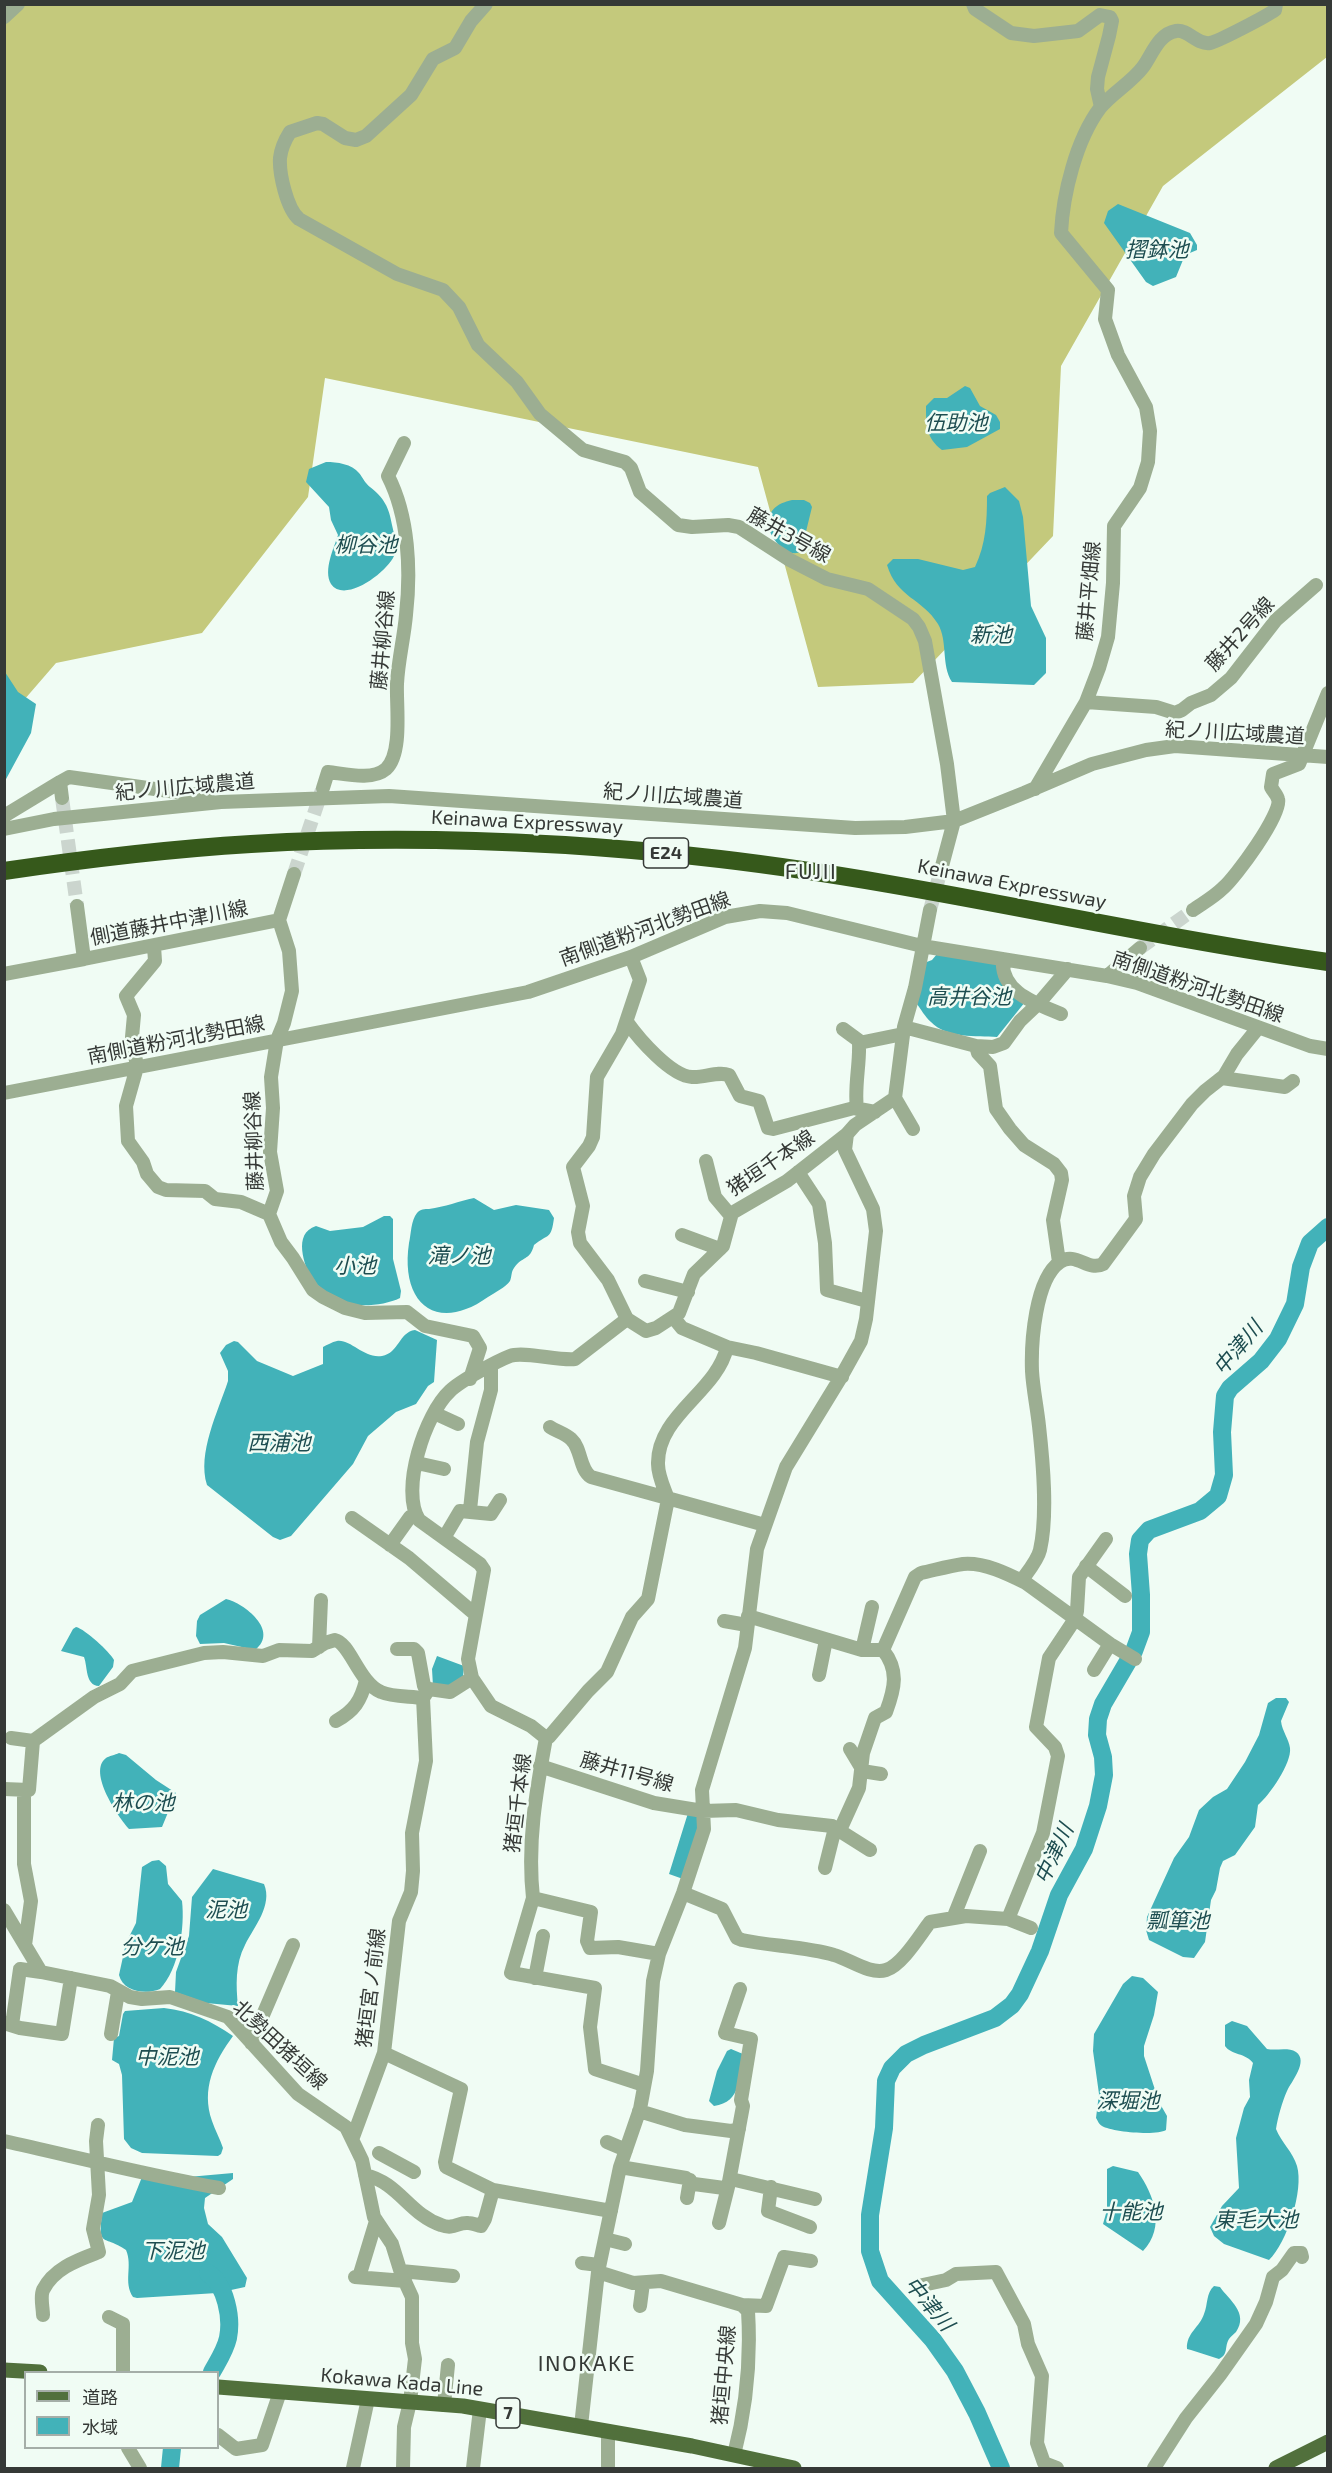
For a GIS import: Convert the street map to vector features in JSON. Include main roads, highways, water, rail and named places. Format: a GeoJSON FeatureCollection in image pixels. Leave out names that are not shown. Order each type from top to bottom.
{"type":"FeatureCollection","features":[{"type":"Feature","properties":{"kind":"highway","name":"Keinawa Expressway"},"geometry":{"type":"LineString","coordinates":[[4,871],[161,851],[332,841],[435,840],[626,849],[720,859],[915,887],[1122,928],[1324,962]]}},
{"type":"Feature","properties":{"kind":"main road"},"geometry":{"type":"LineString","coordinates":[[4,2370],[24,2372]]}},
{"type":"Feature","properties":{"kind":"main road","name":"Kokawa Kada Line"},"geometry":{"type":"LineString","coordinates":[[219,2387],[480,2409],[608,2431],[743,2461],[794,2469]]}},
{"type":"Feature","properties":{"kind":"main road"},"geometry":{"type":"LineString","coordinates":[[1276,2469],[1328,2442]]}},
{"type":"Feature","properties":{"kind":"water","name":"摺鉢池"},"geometry":{"type":"Polygon","coordinates":[[[1118,204],[1190,233],[1197,245],[1197,250],[1185,255],[1176,277],[1153,286],[1146,282],[1104,223],[1108,211],[1118,204]]]}},
{"type":"Feature","properties":{"kind":"water","name":"伍助池"},"geometry":{"type":"Polygon","coordinates":[[[965,386],[970,388],[980,406],[996,415],[1000,422],[1000,429],[967,447],[942,450],[933,441],[928,431],[926,406],[934,398],[947,398],[965,386]]]}},
{"type":"Feature","properties":{"kind":"water","name":"柳谷池"},"geometry":{"type":"Polygon","coordinates":[[[326,462],[352,467],[379,495],[389,513],[395,541],[394,556],[383,570],[365,584],[346,590],[337,589],[331,584],[329,578],[330,559],[338,535],[331,520],[329,507],[306,482],[309,469],[326,462]]]}},
{"type":"Feature","properties":{"kind":"water","name":"新池"},"geometry":{"type":"Polygon","coordinates":[[[1005,487],[1019,501],[1023,517],[1031,606],[1046,638],[1046,673],[1034,685],[952,682],[938,624],[925,608],[903,591],[891,576],[887,565],[893,559],[918,559],[963,570],[975,567],[982,550],[987,496],[1005,487]]]}},
{"type":"Feature","properties":{"kind":"water"},"geometry":{"type":"Polygon","coordinates":[[[792,500],[804,500],[812,507],[801,552],[795,553],[780,546],[767,525],[775,508],[792,500]]]}},
{"type":"Feature","properties":{"kind":"water"},"geometry":{"type":"Polygon","coordinates":[[[5,672],[18,692],[36,704],[31,733],[5,781],[5,672]]]}},
{"type":"Feature","properties":{"kind":"water","name":"高井谷池"},"geometry":{"type":"Polygon","coordinates":[[[937,954],[998,964],[1025,1002],[997,1037],[953,1034],[937,1027],[923,1013],[916,1003],[924,963],[932,960],[937,954]]]}},
{"type":"Feature","properties":{"kind":"water","name":"滝ノ池"},"geometry":{"type":"Polygon","coordinates":[[[474,1198],[494,1210],[516,1205],[549,1210],[554,1218],[552,1230],[534,1245],[528,1256],[517,1264],[512,1271],[510,1281],[503,1288],[469,1308],[452,1313],[438,1312],[426,1306],[416,1296],[410,1282],[409,1243],[413,1219],[421,1210],[474,1198]]]}},
{"type":"Feature","properties":{"kind":"water","name":"小池"},"geometry":{"type":"Polygon","coordinates":[[[384,1216],[390,1216],[393,1219],[393,1259],[401,1291],[400,1298],[386,1303],[353,1305],[334,1299],[311,1281],[302,1250],[304,1236],[309,1230],[316,1226],[330,1231],[363,1227],[384,1216]]]}},
{"type":"Feature","properties":{"kind":"water","name":"西浦池"},"geometry":{"type":"Polygon","coordinates":[[[415,1330],[437,1340],[434,1382],[428,1386],[416,1404],[396,1412],[368,1436],[353,1464],[291,1536],[280,1540],[273,1537],[207,1485],[205,1460],[207,1446],[228,1381],[228,1371],[220,1353],[226,1345],[234,1341],[238,1342],[257,1361],[293,1376],[323,1364],[323,1347],[333,1342],[342,1341],[369,1355],[382,1356],[392,1351],[405,1334],[415,1330]]]}},
{"type":"Feature","properties":{"kind":"water"},"geometry":{"type":"Polygon","coordinates":[[[226,1599],[250,1612],[262,1627],[264,1635],[262,1643],[255,1650],[224,1643],[200,1644],[196,1636],[197,1621],[200,1615],[226,1599]]]}},
{"type":"Feature","properties":{"kind":"water"},"geometry":{"type":"Polygon","coordinates":[[[76,1627],[97,1641],[114,1660],[113,1667],[99,1686],[91,1683],[84,1657],[61,1651],[76,1627]]]}},
{"type":"Feature","properties":{"kind":"water"},"geometry":{"type":"Polygon","coordinates":[[[437,1656],[464,1666],[463,1677],[456,1686],[433,1686],[432,1669],[437,1656]]]}},
{"type":"Feature","properties":{"kind":"water","name":"瓢箪池"},"geometry":{"type":"Polygon","coordinates":[[[1276,1698],[1286,1698],[1289,1702],[1281,1721],[1290,1754],[1284,1770],[1258,1805],[1255,1827],[1235,1855],[1223,1861],[1216,1890],[1211,1900],[1205,1942],[1194,1958],[1183,1957],[1149,1940],[1146,1930],[1147,1917],[1174,1858],[1189,1837],[1199,1810],[1213,1797],[1227,1789],[1259,1735],[1268,1703],[1276,1698]]]}},
{"type":"Feature","properties":{"kind":"water","name":"林の池"},"geometry":{"type":"Polygon","coordinates":[[[119,1753],[126,1755],[176,1793],[162,1827],[129,1829],[112,1805],[102,1784],[101,1765],[106,1758],[119,1753]]]}},
{"type":"Feature","properties":{"kind":"water"},"geometry":{"type":"Polygon","coordinates":[[[688,1813],[697,1817],[698,1831],[683,1879],[669,1874],[688,1813]]]}},
{"type":"Feature","properties":{"kind":"water","name":"分ケ池"},"geometry":{"type":"Polygon","coordinates":[[[159,1860],[166,1866],[168,1884],[182,1901],[181,1935],[176,1959],[167,1981],[160,1989],[142,1992],[125,1985],[119,1975],[126,1943],[136,1923],[142,1867],[159,1860]]]}},
{"type":"Feature","properties":{"kind":"water","name":"泥池"},"geometry":{"type":"Polygon","coordinates":[[[213,1869],[264,1884],[266,1892],[261,1916],[239,1960],[238,2006],[206,2003],[175,1992],[176,1972],[189,1936],[192,1897],[213,1869]]]}},
{"type":"Feature","properties":{"kind":"water","name":"深堀池"},"geometry":{"type":"Polygon","coordinates":[[[1132,1976],[1143,1978],[1158,1992],[1154,2015],[1144,2046],[1144,2056],[1159,2102],[1167,2116],[1166,2130],[1161,2132],[1115,2130],[1102,2126],[1096,2118],[1099,2094],[1093,2051],[1094,2034],[1123,1984],[1132,1976]]]}},
{"type":"Feature","properties":{"kind":"water","name":"中泥池"},"geometry":{"type":"Polygon","coordinates":[[[164,2008],[200,2018],[233,2036],[215,2066],[209,2087],[209,2109],[223,2148],[218,2156],[142,2153],[131,2148],[124,2139],[122,2075],[119,2064],[112,2060],[114,2038],[119,2036],[125,2011],[164,2008]]]}},
{"type":"Feature","properties":{"kind":"water","name":"東毛大池"},"geometry":{"type":"Polygon","coordinates":[[[1232,2021],[1247,2026],[1267,2049],[1286,2049],[1296,2052],[1301,2061],[1298,2072],[1283,2100],[1276,2129],[1297,2166],[1299,2176],[1296,2202],[1282,2242],[1269,2260],[1224,2244],[1214,2236],[1210,2227],[1222,2206],[1239,2188],[1236,2138],[1244,2108],[1250,2097],[1249,2080],[1253,2063],[1247,2057],[1225,2046],[1225,2025],[1232,2021]]]}},
{"type":"Feature","properties":{"kind":"water"},"geometry":{"type":"Polygon","coordinates":[[[731,2049],[743,2054],[738,2087],[730,2099],[714,2106],[709,2101],[717,2071],[727,2051],[731,2049]]]}},
{"type":"Feature","properties":{"kind":"water","name":"十能池"},"geometry":{"type":"Polygon","coordinates":[[[1113,2166],[1138,2172],[1153,2201],[1156,2222],[1154,2232],[1143,2251],[1103,2224],[1107,2210],[1107,2169],[1113,2166]]]}},
{"type":"Feature","properties":{"kind":"water","name":"下泥池"},"geometry":{"type":"Polygon","coordinates":[[[144,2172],[188,2177],[233,2173],[233,2179],[205,2198],[204,2208],[208,2224],[222,2237],[247,2278],[245,2287],[217,2293],[133,2297],[129,2286],[129,2262],[126,2250],[104,2239],[101,2224],[102,2213],[132,2202],[144,2172]]]}},
{"type":"Feature","properties":{"kind":"water"},"geometry":{"type":"Polygon","coordinates":[[[1214,2286],[1220,2287],[1236,2307],[1240,2319],[1224,2355],[1219,2359],[1187,2349],[1187,2343],[1202,2319],[1208,2295],[1214,2286]]]}},
{"type":"Feature","properties":{"kind":"waterway","name":"中津川"},"geometry":{"type":"LineString","coordinates":[[1001,2468],[977,2413],[955,2371],[933,2340],[880,2281],[870,2251],[870,2215],[884,2128],[886,2081],[892,2068],[906,2054],[995,2018],[1012,2005],[1020,1994],[1040,1951],[1059,1895],[1084,1849],[1098,1806],[1104,1775],[1103,1757],[1097,1735],[1098,1719],[1103,1704],[1134,1651],[1141,1632],[1138,1554],[1140,1540],[1149,1530],[1200,1511],[1218,1496],[1224,1475],[1222,1432],[1225,1396],[1230,1388],[1261,1361],[1278,1339],[1295,1304],[1301,1267],[1310,1243],[1328,1227]]}},
{"type":"Feature","properties":{"kind":"waterway"},"geometry":{"type":"LineString","coordinates":[[208,2273],[214,2278],[223,2294],[229,2321],[227,2343],[213,2371]]}},
{"type":"Feature","properties":{"kind":"waterway"},"geometry":{"type":"LineString","coordinates":[[170,2468],[172,2449]]}},
{"type":"Feature","properties":{"kind":"tunnel"},"geometry":{"type":"LineString","coordinates":[[294,874],[322,790]]}},
{"type":"Feature","properties":{"kind":"tunnel"},"geometry":{"type":"LineString","coordinates":[[62,798],[77,906]]}},
{"type":"Feature","properties":{"kind":"tunnel"},"geometry":{"type":"LineString","coordinates":[[930,910],[942,866]]}},
{"type":"Feature","properties":{"kind":"tunnel"},"geometry":{"type":"LineString","coordinates":[[1140,948],[1193,910]]}},
{"type":"Feature","properties":{"kind":"district","name":"FUJII"},"geometry":{"type":"Point","coordinates":[811,872]}},
{"type":"Feature","properties":{"kind":"district","name":"INOKAKE"},"geometry":{"type":"Point","coordinates":[587,2364]}}]}
